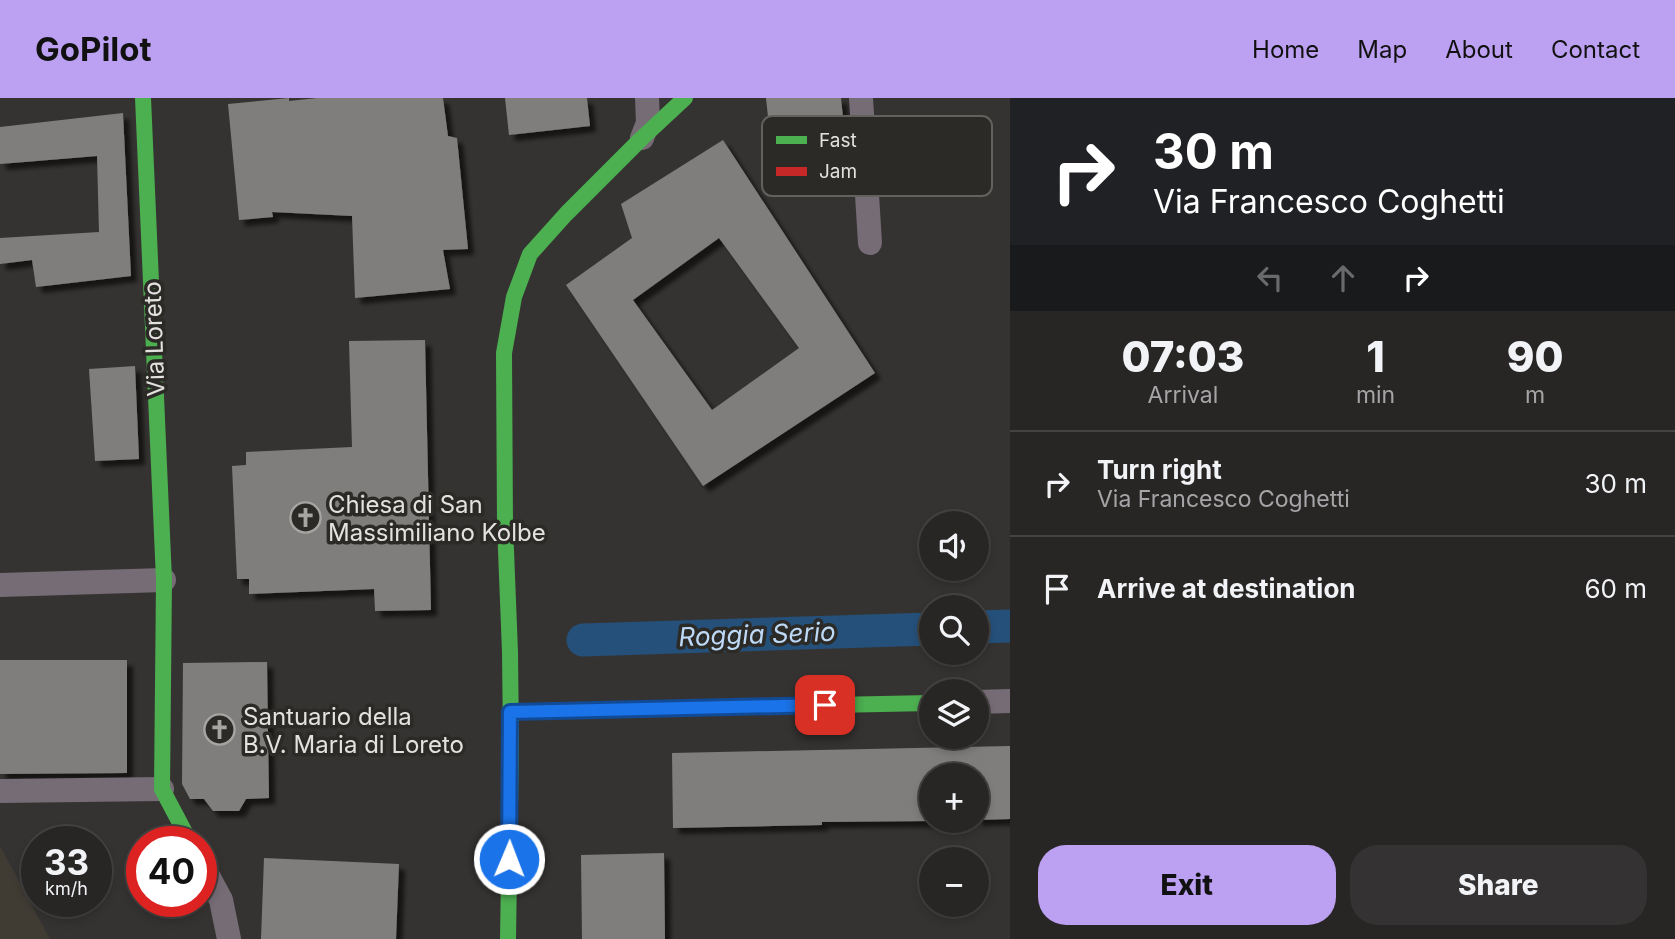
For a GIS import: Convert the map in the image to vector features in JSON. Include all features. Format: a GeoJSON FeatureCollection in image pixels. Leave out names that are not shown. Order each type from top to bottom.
{"type":"FeatureCollection","features":[{"type":"Feature","properties":{"kind":"street","name":"Via Loreto"},"geometry":{"type":"LineString","coordinates":[[143,98],[164,580],[162,789],[182,826]]}},
{"type":"Feature","properties":{"kind":"street"},"geometry":{"type":"LineString","coordinates":[[642,138],[648,123],[647,98]]}},
{"type":"Feature","properties":{"kind":"street"},"geometry":{"type":"LineString","coordinates":[[508,939],[510,652],[505,525],[504,353],[514,297],[530,254],[566,214],[685,98]]}},
{"type":"Feature","properties":{"kind":"street"},"geometry":{"type":"LineString","coordinates":[[861,98],[862,116]]}},
{"type":"Feature","properties":{"kind":"street"},"geometry":{"type":"LineString","coordinates":[[867,196],[870,243]]}},
{"type":"Feature","properties":{"kind":"street"},"geometry":{"type":"LineString","coordinates":[[0,585],[164,580]]}},
{"type":"Feature","properties":{"kind":"street"},"geometry":{"type":"LineString","coordinates":[[989,702],[1010,701]]}},
{"type":"Feature","properties":{"kind":"street"},"geometry":{"type":"LineString","coordinates":[[510,712],[919,703]]}},
{"type":"Feature","properties":{"kind":"street"},"geometry":{"type":"LineString","coordinates":[[0,791],[162,789]]}},
{"type":"Feature","properties":{"kind":"street"},"geometry":{"type":"LineString","coordinates":[[217,893],[229,939]]}},
{"type":"Feature","properties":{"kind":"shaded area"},"geometry":{"type":"Polygon","coordinates":[[[0,846],[21,885],[21,917],[38,917],[50,939],[0,939],[0,846]]]}},
{"type":"Feature","properties":{"kind":"building"},"geometry":{"type":"Polygon","coordinates":[[[289,98],[289,101],[317,98],[443,98],[448,136],[457,138],[468,249],[443,250],[450,289],[355,298],[352,216],[272,212],[273,217],[239,220],[228,104],[289,98]]]}},
{"type":"Feature","properties":{"kind":"building"},"geometry":{"type":"Polygon","coordinates":[[[505,98],[587,98],[590,126],[509,135],[505,98]]]}},
{"type":"Feature","properties":{"kind":"building"},"geometry":{"type":"Polygon","coordinates":[[[766,98],[841,98],[843,116],[768,116],[766,98]]]}},
{"type":"Feature","properties":{"kind":"building"},"geometry":{"type":"Polygon","coordinates":[[[123,113],[131,276],[36,287],[32,260],[0,264],[0,238],[99,232],[97,156],[0,164],[0,127],[123,113]]]}},
{"type":"Feature","properties":{"kind":"building"},"geometry":{"type":"Polygon","coordinates":[[[723,140],[875,373],[703,486],[566,285],[632,238],[621,204],[723,140]],[[719,238],[633,300],[712,410],[799,348],[719,238]]]}},
{"type":"Feature","properties":{"kind":"building"},"geometry":{"type":"Polygon","coordinates":[[[425,340],[431,610],[375,611],[374,589],[249,594],[249,579],[237,579],[232,466],[246,465],[246,452],[352,447],[349,341],[425,340]]]}},
{"type":"Feature","properties":{"kind":"building"},"geometry":{"type":"Polygon","coordinates":[[[135,366],[139,459],[95,461],[89,369],[135,366]]]}},
{"type":"Feature","properties":{"kind":"building"},"geometry":{"type":"Polygon","coordinates":[[[0,660],[127,660],[127,773],[0,774],[0,660]]]}},
{"type":"Feature","properties":{"kind":"building"},"geometry":{"type":"Polygon","coordinates":[[[267,662],[269,798],[246,799],[239,811],[213,811],[204,799],[190,799],[182,784],[183,663],[267,662]]]}},
{"type":"Feature","properties":{"kind":"building"},"geometry":{"type":"Polygon","coordinates":[[[989,746],[1010,746],[1010,819],[989,820],[989,763],[919,763],[919,821],[673,828],[672,753],[989,749],[989,746]]]}},
{"type":"Feature","properties":{"kind":"building"},"geometry":{"type":"Polygon","coordinates":[[[664,853],[665,939],[582,939],[581,855],[664,853]]]}},
{"type":"Feature","properties":{"kind":"building"},"geometry":{"type":"Polygon","coordinates":[[[264,858],[399,864],[396,939],[261,939],[264,858]]]}},
{"type":"Feature","properties":{"kind":"waterway","name":"Roggia Serio"},"geometry":{"type":"LineString","coordinates":[[989,627],[1010,626]]}},
{"type":"Feature","properties":{"kind":"waterway","name":"Roggia Serio"},"geometry":{"type":"LineString","coordinates":[[583,640],[919,629]]}},
{"type":"Feature","properties":{"kind":"traffic: fast"},"geometry":{"type":"LineString","coordinates":[[143,98],[164,580],[162,789],[182,826]]}},
{"type":"Feature","properties":{"kind":"traffic: fast"},"geometry":{"type":"LineString","coordinates":[[508,939],[511,741],[505,525],[504,353],[514,297],[530,254],[566,214],[685,98]]}},
{"type":"Feature","properties":{"kind":"traffic: fast"},"geometry":{"type":"LineString","coordinates":[[832,705],[919,703]]}},
{"type":"Feature","properties":{"kind":"traffic: jam"},"geometry":{"type":"LineString","coordinates":[[510,712],[832,705]]}},
{"type":"Feature","properties":{"kind":"place","name":"Chiesa di San Massimiliano Kolbe"},"geometry":{"type":"Point","coordinates":[305,518]}},
{"type":"Feature","properties":{"kind":"place","name":"Santuario della B.V. Maria di Loreto"},"geometry":{"type":"Point","coordinates":[220,730]}},
{"type":"Feature","properties":{"kind":"route"},"geometry":{"type":"LineString","coordinates":[[509,859],[510,712],[825,705]]}}]}
